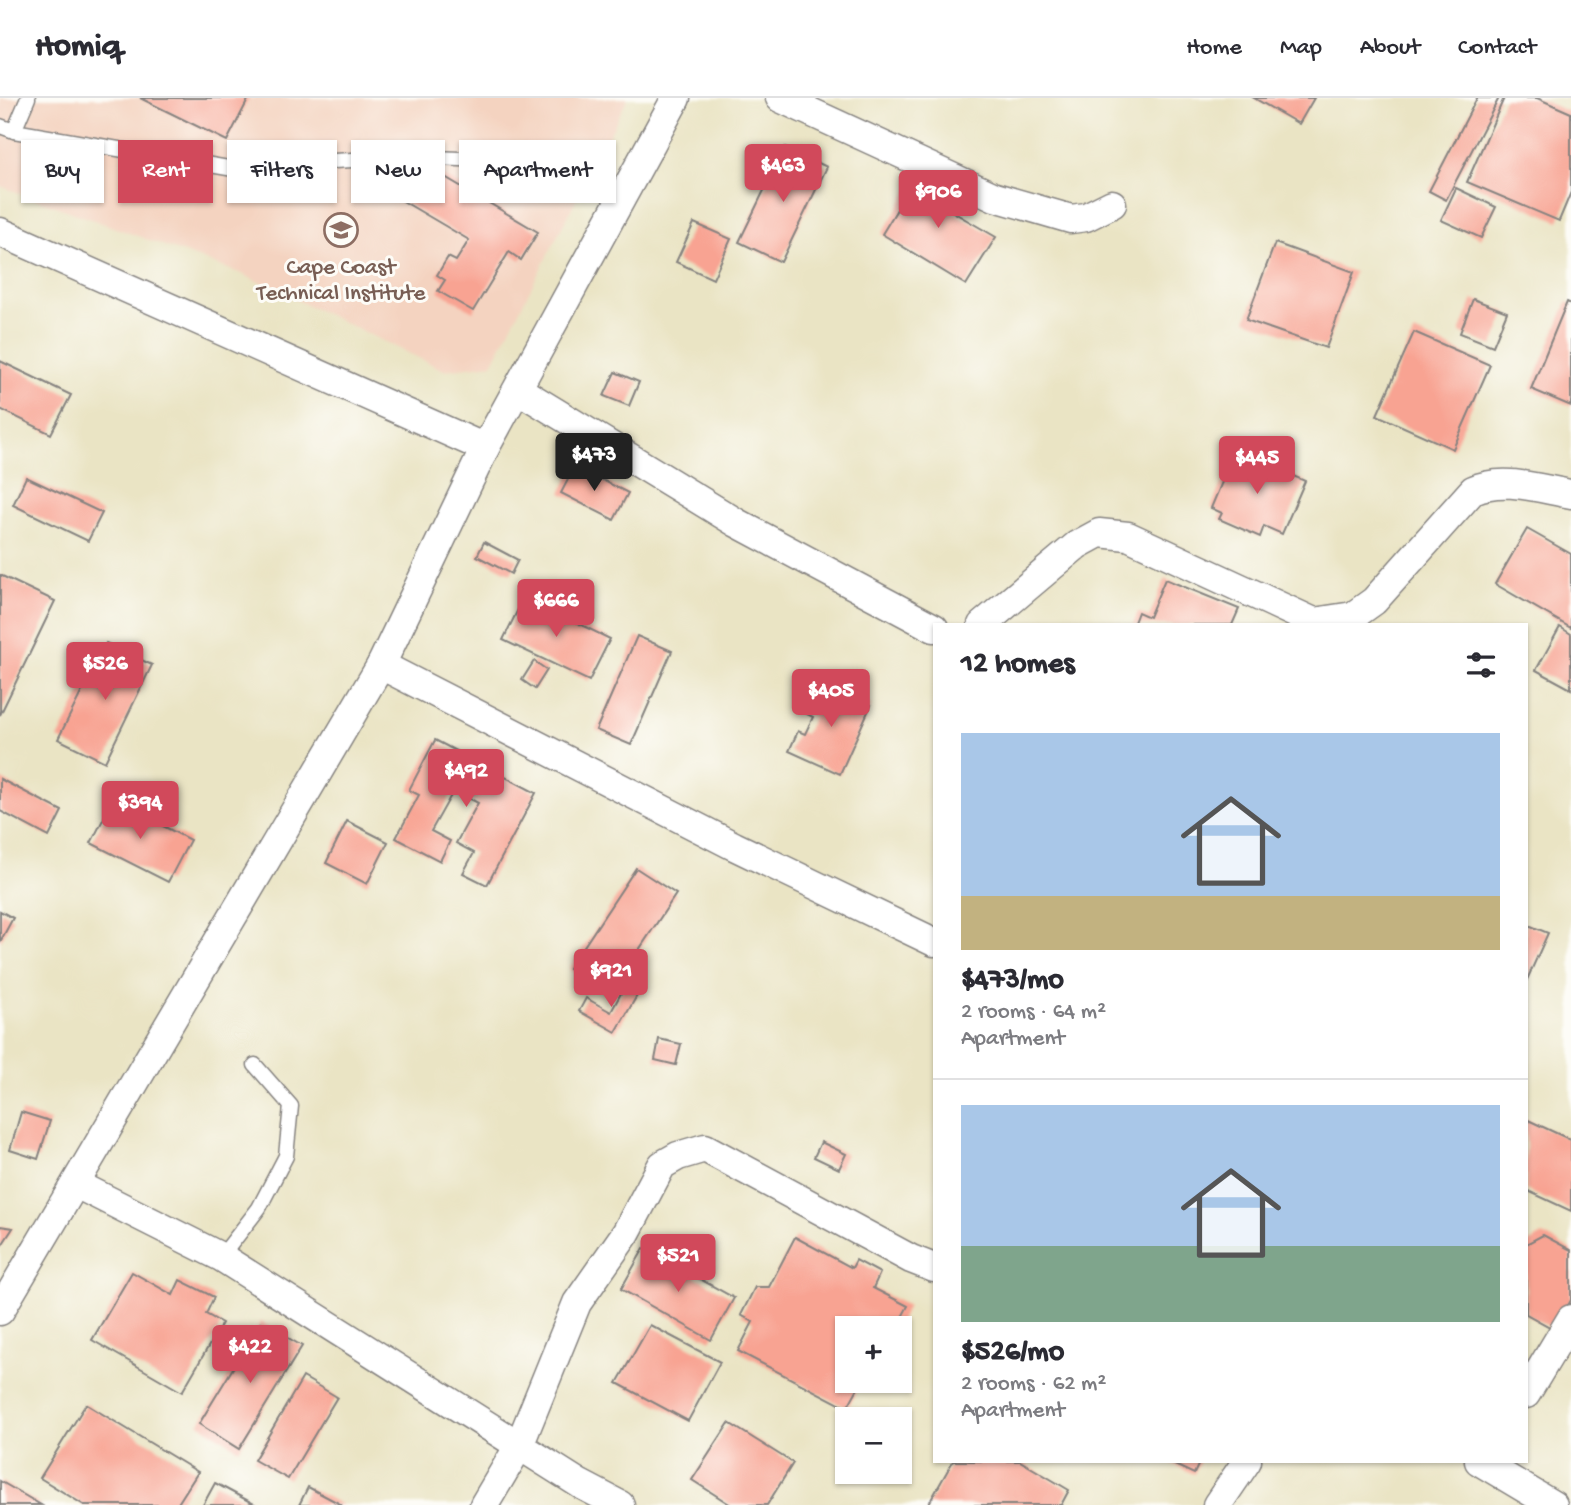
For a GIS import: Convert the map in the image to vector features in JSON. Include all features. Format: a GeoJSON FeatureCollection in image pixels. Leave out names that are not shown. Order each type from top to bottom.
{"type":"FeatureCollection","features":[{"type":"Feature","properties":{"kind":"street"},"geometry":{"type":"LineString","coordinates":[[0,1311],[381,665],[485,448],[676,98]]}},
{"type":"Feature","properties":{"kind":"street"},"geometry":{"type":"LineString","coordinates":[[780,98],[995,197],[1071,219],[1086,217],[1112,204]]}},
{"type":"Feature","properties":{"kind":"street"},"geometry":{"type":"LineString","coordinates":[[0,232],[485,448]]}},
{"type":"Feature","properties":{"kind":"street"},"geometry":{"type":"LineString","coordinates":[[519,390],[737,523],[933,627]]}},
{"type":"Feature","properties":{"kind":"street"},"geometry":{"type":"LineString","coordinates":[[984,623],[1077,545],[1099,533],[1128,536],[1314,622],[1353,616],[1374,601],[1473,490],[1486,483],[1500,483],[1571,494]]}},
{"type":"Feature","properties":{"kind":"street"},"geometry":{"type":"LineString","coordinates":[[381,665],[734,846],[933,942]]}},
{"type":"Feature","properties":{"kind":"street"},"geometry":{"type":"LineString","coordinates":[[484,1505],[519,1446],[577,1303],[626,1233],[662,1165],[678,1156],[705,1148],[911,1259],[933,1268]]}},
{"type":"Feature","properties":{"kind":"street"},"geometry":{"type":"LineString","coordinates":[[76,1184],[221,1257],[519,1446],[620,1505]]}},
{"type":"Feature","properties":{"kind":"street"},"geometry":{"type":"LineString","coordinates":[[1528,1391],[1571,1320]]}},
{"type":"Feature","properties":{"kind":"street"},"geometry":{"type":"LineString","coordinates":[[1217,1505],[1246,1463]]}},
{"type":"Feature","properties":{"kind":"street"},"geometry":{"type":"LineString","coordinates":[[1485,1463],[1553,1505]]}},
{"type":"Feature","properties":{"kind":"lane"},"geometry":{"type":"LineString","coordinates":[[28,98],[7,128],[257,173],[334,161],[408,158],[459,160]]}},
{"type":"Feature","properties":{"kind":"lane"},"geometry":{"type":"LineString","coordinates":[[221,1257],[259,1208],[286,1156],[291,1106],[255,1065]]}},
{"type":"Feature","properties":{"kind":"shaded area","name":"Cape Coast Technical Institute"},"geometry":{"type":"Polygon","coordinates":[[[0,98],[628,98],[607,140],[459,140],[459,203],[574,203],[492,364],[444,370],[242,274],[47,203],[104,203],[104,140],[21,140],[21,194],[0,186],[0,98]]]}},
{"type":"Feature","properties":{"kind":"building"},"geometry":{"type":"Polygon","coordinates":[[[140,98],[249,98],[227,141],[140,98]]]}},
{"type":"Feature","properties":{"kind":"building"},"geometry":{"type":"Polygon","coordinates":[[[1254,98],[1314,98],[1299,124],[1254,98]]]}},
{"type":"Feature","properties":{"kind":"building"},"geometry":{"type":"Polygon","coordinates":[[[1477,98],[1499,98],[1446,200],[1429,191],[1477,98]]]}},
{"type":"Feature","properties":{"kind":"building"},"geometry":{"type":"Polygon","coordinates":[[[1504,98],[1537,98],[1571,113],[1571,192],[1559,221],[1467,182],[1504,98]]]}},
{"type":"Feature","properties":{"kind":"building"},"geometry":{"type":"Polygon","coordinates":[[[785,147],[827,167],[781,262],[739,242],[785,147]]]}},
{"type":"Feature","properties":{"kind":"building"},"geometry":{"type":"Polygon","coordinates":[[[921,170],[956,192],[946,208],[996,237],[966,285],[882,234],[921,170]]]}},
{"type":"Feature","properties":{"kind":"building"},"geometry":{"type":"Polygon","coordinates":[[[445,177],[459,185],[459,203],[489,203],[538,232],[521,260],[509,252],[473,311],[438,291],[445,280],[437,275],[448,257],[456,261],[469,240],[406,203],[445,203],[445,177]]]}},
{"type":"Feature","properties":{"kind":"building"},"geometry":{"type":"Polygon","coordinates":[[[1456,188],[1496,207],[1481,238],[1441,220],[1456,188]]]}},
{"type":"Feature","properties":{"kind":"building"},"geometry":{"type":"Polygon","coordinates":[[[694,223],[731,239],[713,279],[676,262],[694,223]]]}},
{"type":"Feature","properties":{"kind":"building"},"geometry":{"type":"Polygon","coordinates":[[[1275,243],[1354,272],[1326,348],[1246,320],[1275,243]]]}},
{"type":"Feature","properties":{"kind":"building"},"geometry":{"type":"Polygon","coordinates":[[[1473,299],[1507,312],[1493,346],[1460,333],[1473,299]]]}},
{"type":"Feature","properties":{"kind":"building"},"geometry":{"type":"Polygon","coordinates":[[[1567,302],[1571,304],[1571,406],[1531,389],[1567,302]]]}},
{"type":"Feature","properties":{"kind":"building"},"geometry":{"type":"Polygon","coordinates":[[[1414,332],[1490,365],[1453,449],[1377,415],[1414,332]]]}},
{"type":"Feature","properties":{"kind":"building"},"geometry":{"type":"Polygon","coordinates":[[[0,361],[71,395],[51,434],[0,409],[0,361]]]}},
{"type":"Feature","properties":{"kind":"building"},"geometry":{"type":"Polygon","coordinates":[[[615,372],[639,382],[629,406],[604,396],[615,372]]]}},
{"type":"Feature","properties":{"kind":"building"},"geometry":{"type":"Polygon","coordinates":[[[1235,451],[1305,481],[1282,534],[1264,526],[1260,537],[1219,519],[1222,513],[1211,508],[1235,451]]]}},
{"type":"Feature","properties":{"kind":"building"},"geometry":{"type":"Polygon","coordinates":[[[575,466],[628,493],[614,520],[561,493],[575,466]]]}},
{"type":"Feature","properties":{"kind":"building"},"geometry":{"type":"Polygon","coordinates":[[[26,477],[102,513],[88,541],[13,505],[26,477]]]}},
{"type":"Feature","properties":{"kind":"building"},"geometry":{"type":"Polygon","coordinates":[[[1527,529],[1571,554],[1571,628],[1495,584],[1527,529]]]}},
{"type":"Feature","properties":{"kind":"building"},"geometry":{"type":"Polygon","coordinates":[[[484,542],[518,560],[511,574],[477,556],[484,542]]]}},
{"type":"Feature","properties":{"kind":"building"},"geometry":{"type":"Polygon","coordinates":[[[0,575],[55,601],[0,715],[0,575]]]}},
{"type":"Feature","properties":{"kind":"building"},"geometry":{"type":"Polygon","coordinates":[[[1165,579],[1239,609],[1233,623],[1134,623],[1138,612],[1149,617],[1165,579]]]}},
{"type":"Feature","properties":{"kind":"building"},"geometry":{"type":"Polygon","coordinates":[[[524,597],[610,639],[589,681],[503,640],[524,597]]]}},
{"type":"Feature","properties":{"kind":"building"},"geometry":{"type":"Polygon","coordinates":[[[1560,627],[1571,634],[1571,689],[1536,670],[1560,627]]]}},
{"type":"Feature","properties":{"kind":"building"},"geometry":{"type":"Polygon","coordinates":[[[637,636],[672,651],[631,745],[596,730],[637,636]]]}},
{"type":"Feature","properties":{"kind":"building"},"geometry":{"type":"Polygon","coordinates":[[[106,643],[152,665],[105,762],[58,739],[106,643]]]}},
{"type":"Feature","properties":{"kind":"building"},"geometry":{"type":"Polygon","coordinates":[[[534,661],[547,670],[535,689],[522,680],[534,661]]]}},
{"type":"Feature","properties":{"kind":"building"},"geometry":{"type":"Polygon","coordinates":[[[822,683],[871,705],[840,774],[789,751],[798,731],[805,734],[813,717],[807,714],[822,683]]]}},
{"type":"Feature","properties":{"kind":"building"},"geometry":{"type":"Polygon","coordinates":[[[435,740],[536,793],[487,885],[463,873],[474,853],[456,843],[478,803],[454,790],[431,831],[450,841],[440,861],[396,838],[419,795],[409,790],[435,740]]]}},
{"type":"Feature","properties":{"kind":"building"},"geometry":{"type":"Polygon","coordinates":[[[0,779],[62,811],[49,837],[0,811],[0,779]]]}},
{"type":"Feature","properties":{"kind":"building"},"geometry":{"type":"Polygon","coordinates":[[[113,800],[190,840],[168,882],[91,843],[113,800]]]}},
{"type":"Feature","properties":{"kind":"building"},"geometry":{"type":"Polygon","coordinates":[[[347,821],[388,842],[367,884],[326,863],[347,821]]]}},
{"type":"Feature","properties":{"kind":"building"},"geometry":{"type":"Polygon","coordinates":[[[636,868],[676,894],[609,995],[569,969],[636,868]]]}},
{"type":"Feature","properties":{"kind":"building"},"geometry":{"type":"Polygon","coordinates":[[[0,911],[13,918],[0,942],[0,911]]]}},
{"type":"Feature","properties":{"kind":"building"},"geometry":{"type":"Polygon","coordinates":[[[1528,925],[1548,933],[1528,978],[1528,925]]]}},
{"type":"Feature","properties":{"kind":"building"},"geometry":{"type":"Polygon","coordinates":[[[626,984],[639,992],[616,1032],[579,1011],[586,998],[611,1012],[626,984]]]}},
{"type":"Feature","properties":{"kind":"building"},"geometry":{"type":"Polygon","coordinates":[[[659,1039],[681,1044],[676,1065],[655,1060],[659,1039]]]}},
{"type":"Feature","properties":{"kind":"building"},"geometry":{"type":"Polygon","coordinates":[[[21,1112],[50,1121],[38,1159],[10,1150],[21,1112]]]}},
{"type":"Feature","properties":{"kind":"building"},"geometry":{"type":"Polygon","coordinates":[[[1528,1120],[1571,1140],[1571,1211],[1528,1191],[1528,1120]]]}},
{"type":"Feature","properties":{"kind":"building"},"geometry":{"type":"Polygon","coordinates":[[[821,1142],[846,1154],[839,1169],[814,1157],[821,1142]]]}},
{"type":"Feature","properties":{"kind":"building"},"geometry":{"type":"Polygon","coordinates":[[[0,1226],[13,1228],[0,1248],[0,1226]]]}},
{"type":"Feature","properties":{"kind":"building"},"geometry":{"type":"Polygon","coordinates":[[[1543,1235],[1571,1250],[1571,1300],[1555,1330],[1528,1315],[1528,1243],[1543,1235]]]}},
{"type":"Feature","properties":{"kind":"building"},"geometry":{"type":"Polygon","coordinates":[[[795,1237],[852,1268],[856,1260],[880,1273],[873,1288],[908,1306],[903,1316],[835,1316],[835,1393],[855,1393],[848,1407],[738,1351],[753,1322],[741,1315],[755,1287],[769,1287],[795,1237]]]}},
{"type":"Feature","properties":{"kind":"building"},"geometry":{"type":"Polygon","coordinates":[[[644,1248],[734,1298],[711,1340],[621,1289],[644,1248]]]}},
{"type":"Feature","properties":{"kind":"building"},"geometry":{"type":"Polygon","coordinates":[[[132,1272],[173,1295],[180,1280],[214,1297],[206,1314],[222,1323],[182,1392],[92,1340],[132,1272]]]}},
{"type":"Feature","properties":{"kind":"building"},"geometry":{"type":"Polygon","coordinates":[[[261,1322],[302,1346],[239,1449],[199,1424],[261,1322]]]}},
{"type":"Feature","properties":{"kind":"building"},"geometry":{"type":"Polygon","coordinates":[[[650,1325],[720,1362],[688,1421],[617,1383],[650,1325]]]}},
{"type":"Feature","properties":{"kind":"building"},"geometry":{"type":"Polygon","coordinates":[[[303,1377],[337,1397],[288,1479],[254,1460],[303,1377]]]}},
{"type":"Feature","properties":{"kind":"building"},"geometry":{"type":"Polygon","coordinates":[[[86,1404],[198,1472],[177,1505],[84,1505],[40,1478],[86,1404]]]}},
{"type":"Feature","properties":{"kind":"building"},"geometry":{"type":"Polygon","coordinates":[[[729,1423],[793,1463],[767,1505],[731,1505],[692,1480],[729,1423]]]}},
{"type":"Feature","properties":{"kind":"building"},"geometry":{"type":"Polygon","coordinates":[[[952,1463],[1023,1463],[1069,1490],[1061,1505],[928,1505],[952,1463]]]}},
{"type":"Feature","properties":{"kind":"building"},"geometry":{"type":"Polygon","coordinates":[[[1170,1463],[1199,1463],[1194,1474],[1170,1463]]]}},
{"type":"Feature","properties":{"kind":"building"},"geometry":{"type":"Polygon","coordinates":[[[0,1481],[41,1505],[0,1505],[0,1481]]]}},
{"type":"Feature","properties":{"kind":"building"},"geometry":{"type":"Polygon","coordinates":[[[215,1483],[256,1505],[203,1505],[215,1483]]]}},
{"type":"Feature","properties":{"kind":"building"},"geometry":{"type":"Polygon","coordinates":[[[308,1487],[342,1505],[299,1505],[308,1487]]]}},
{"type":"Feature","properties":{"kind":"place","name":"Cape Coast Technical Institute"},"geometry":{"type":"Point","coordinates":[341,230]}}]}
